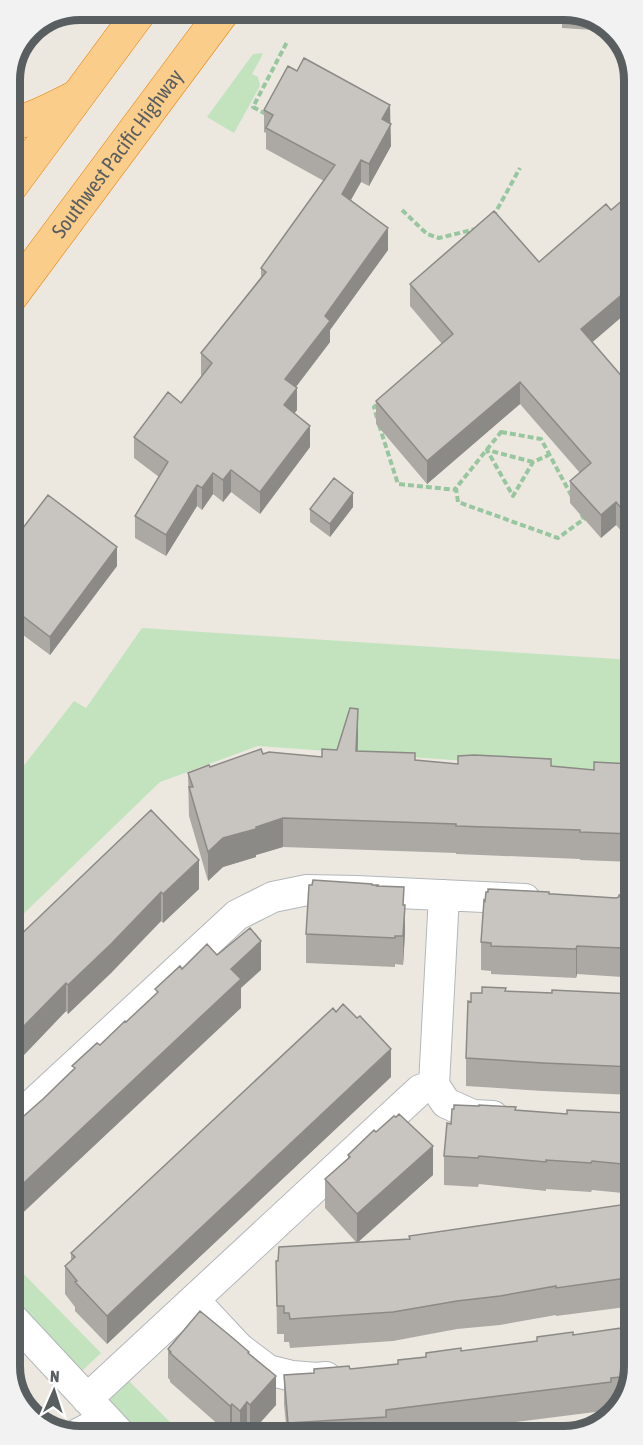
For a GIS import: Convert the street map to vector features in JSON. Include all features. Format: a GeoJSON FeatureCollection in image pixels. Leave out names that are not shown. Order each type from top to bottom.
{"type":"FeatureCollection","features":[{"type":"Feature","properties":{"kind":"highway"},"geometry":{"type":"LineString","coordinates":[[20,174],[134,20]]}},
{"type":"Feature","properties":{"kind":"highway","name":"Southwest Pacific Highway"},"geometry":{"type":"LineString","coordinates":[[20,285],[217,20]]}},
{"type":"Feature","properties":{"kind":"highway"},"geometry":{"type":"LineString","coordinates":[[20,122],[77,96]]}},
{"type":"Feature","properties":{"kind":"street"},"geometry":{"type":"LineString","coordinates":[[20,1116],[237,915],[273,897],[308,890],[550,901]]}},
{"type":"Feature","properties":{"kind":"street"},"geometry":{"type":"LineString","coordinates":[[444,895],[434,1085],[446,1103],[473,1115],[519,1117]]}},
{"type":"Feature","properties":{"kind":"street"},"geometry":{"type":"LineString","coordinates":[[20,1327],[105,1418],[195,1300],[420,1090],[434,1085]]}},
{"type":"Feature","properties":{"kind":"street"},"geometry":{"type":"LineString","coordinates":[[195,1300],[239,1348],[268,1370],[292,1376],[317,1378],[352,1373]]}},
{"type":"Feature","properties":{"kind":"path"},"geometry":{"type":"LineString","coordinates":[[270,117],[253,107],[287,42]]}},
{"type":"Feature","properties":{"kind":"path"},"geometry":{"type":"LineString","coordinates":[[489,225],[520,168]]}},
{"type":"Feature","properties":{"kind":"path"},"geometry":{"type":"LineString","coordinates":[[402,210],[427,234],[439,238],[479,228]]}},
{"type":"Feature","properties":{"kind":"path"},"geometry":{"type":"LineString","coordinates":[[382,400],[374,407],[398,484],[457,490]]}},
{"type":"Feature","properties":{"kind":"path"},"geometry":{"type":"LineString","coordinates":[[501,432],[541,439],[584,519],[558,538],[458,502],[457,490],[456,488],[501,432]]}},
{"type":"Feature","properties":{"kind":"path"},"geometry":{"type":"LineString","coordinates":[[487,450],[513,496],[533,462],[549,455]]}},
{"type":"Feature","properties":{"kind":"path"},"geometry":{"type":"LineString","coordinates":[[487,450],[533,462]]}},
{"type":"Feature","properties":{"kind":"green space"},"geometry":{"type":"Polygon","coordinates":[[[253,54],[263,54],[252,74],[258,77],[260,86],[234,133],[207,117],[253,54]]]}},
{"type":"Feature","properties":{"kind":"green space"},"geometry":{"type":"Polygon","coordinates":[[[142,628],[624,659],[624,772],[258,746],[160,782],[20,917],[20,770],[74,701],[86,708],[142,628]]]}},
{"type":"Feature","properties":{"kind":"green space"},"geometry":{"type":"Polygon","coordinates":[[[20,1270],[101,1353],[79,1374],[20,1313],[20,1270]]]}},
{"type":"Feature","properties":{"kind":"green space"},"geometry":{"type":"Polygon","coordinates":[[[124,1376],[173,1425],[123,1425],[98,1402],[124,1376]]]}},
{"type":"Feature","properties":{"kind":"building"},"geometry":{"type":"Polygon","coordinates":[[[304,58],[390,105],[382,119],[391,124],[369,164],[361,160],[342,194],[388,228],[325,316],[330,321],[285,379],[297,388],[284,405],[310,426],[260,492],[231,470],[223,480],[213,473],[202,488],[197,485],[166,535],[135,516],[168,462],[134,437],[168,392],[181,403],[212,363],[201,353],[266,272],[261,268],[335,165],[266,128],[273,115],[264,110],[288,66],[297,71],[304,58]]]}},
{"type":"Feature","properties":{"kind":"building"},"geometry":{"type":"Polygon","coordinates":[[[624,199],[624,293],[581,329],[624,379],[624,512],[616,502],[601,515],[570,481],[591,463],[520,382],[427,461],[376,401],[453,334],[410,284],[494,211],[539,262],[606,204],[611,210],[624,199]]]}},
{"type":"Feature","properties":{"kind":"building"},"geometry":{"type":"Polygon","coordinates":[[[334,478],[353,493],[330,524],[310,509],[334,478]]]}},
{"type":"Feature","properties":{"kind":"building"},"geometry":{"type":"Polygon","coordinates":[[[48,495],[117,547],[50,637],[20,614],[20,532],[48,495]]]}},
{"type":"Feature","properties":{"kind":"building"},"geometry":{"type":"Polygon","coordinates":[[[350,708],[358,709],[356,751],[415,753],[415,760],[458,764],[458,756],[474,755],[551,759],[551,766],[594,770],[594,762],[624,764],[624,834],[456,826],[456,824],[283,818],[256,827],[256,829],[223,838],[208,852],[189,787],[193,787],[188,773],[261,749],[263,754],[269,752],[322,757],[322,749],[337,750],[350,708]]]}},
{"type":"Feature","properties":{"kind":"building"},"geometry":{"type":"Polygon","coordinates":[[[151,810],[199,860],[163,894],[161,892],[111,944],[68,985],[66,983],[20,1028],[20,935],[151,810]]]}},
{"type":"Feature","properties":{"kind":"building"},"geometry":{"type":"Polygon","coordinates":[[[313,880],[404,887],[403,936],[395,936],[395,938],[306,934],[309,885],[312,885],[313,880]]]}},
{"type":"Feature","properties":{"kind":"building"},"geometry":{"type":"Polygon","coordinates":[[[488,889],[616,898],[624,895],[624,950],[622,948],[577,946],[576,949],[491,946],[491,943],[481,942],[484,900],[488,889]]]}},
{"type":"Feature","properties":{"kind":"building"},"geometry":{"type":"Polygon","coordinates":[[[250,928],[261,941],[231,969],[241,979],[20,1186],[20,1119],[75,1068],[72,1066],[97,1043],[100,1045],[158,992],[155,989],[180,966],[182,969],[207,944],[217,955],[250,928]]]}},
{"type":"Feature","properties":{"kind":"building"},"geometry":{"type":"Polygon","coordinates":[[[482,987],[506,988],[505,991],[552,993],[552,990],[624,994],[624,1067],[466,1058],[468,1001],[471,1002],[471,993],[482,993],[482,987]]]}},
{"type":"Feature","properties":{"kind":"building"},"geometry":{"type":"Polygon","coordinates":[[[343,1004],[357,1018],[360,1016],[391,1049],[107,1316],[75,1282],[77,1281],[65,1266],[75,1257],[71,1253],[333,1008],[336,1012],[343,1004]]]}},
{"type":"Feature","properties":{"kind":"building"},"geometry":{"type":"Polygon","coordinates":[[[454,1105],[479,1105],[567,1114],[567,1110],[624,1113],[624,1164],[444,1156],[447,1123],[451,1124],[452,1109],[454,1105]]]}},
{"type":"Feature","properties":{"kind":"building"},"geometry":{"type":"Polygon","coordinates":[[[399,1114],[433,1146],[357,1214],[325,1179],[350,1157],[348,1155],[374,1130],[376,1132],[399,1114]]]}},
{"type":"Feature","properties":{"kind":"building"},"geometry":{"type":"Polygon","coordinates":[[[624,1204],[624,1278],[556,1288],[556,1286],[393,1312],[290,1319],[289,1313],[284,1313],[284,1306],[277,1306],[276,1261],[278,1261],[279,1247],[410,1239],[409,1236],[624,1204]]]}},
{"type":"Feature","properties":{"kind":"building"},"geometry":{"type":"Polygon","coordinates":[[[200,1311],[276,1376],[250,1405],[247,1402],[240,1411],[232,1404],[230,1406],[168,1349],[200,1311]]]}},
{"type":"Feature","properties":{"kind":"building"},"geometry":{"type":"Polygon","coordinates":[[[624,1324],[623,1373],[622,1377],[611,1378],[611,1382],[386,1410],[386,1417],[288,1423],[284,1375],[314,1373],[314,1369],[349,1366],[350,1369],[398,1364],[398,1360],[426,1357],[426,1353],[537,1341],[537,1337],[573,1332],[573,1335],[621,1328],[624,1324]]]}}]}
